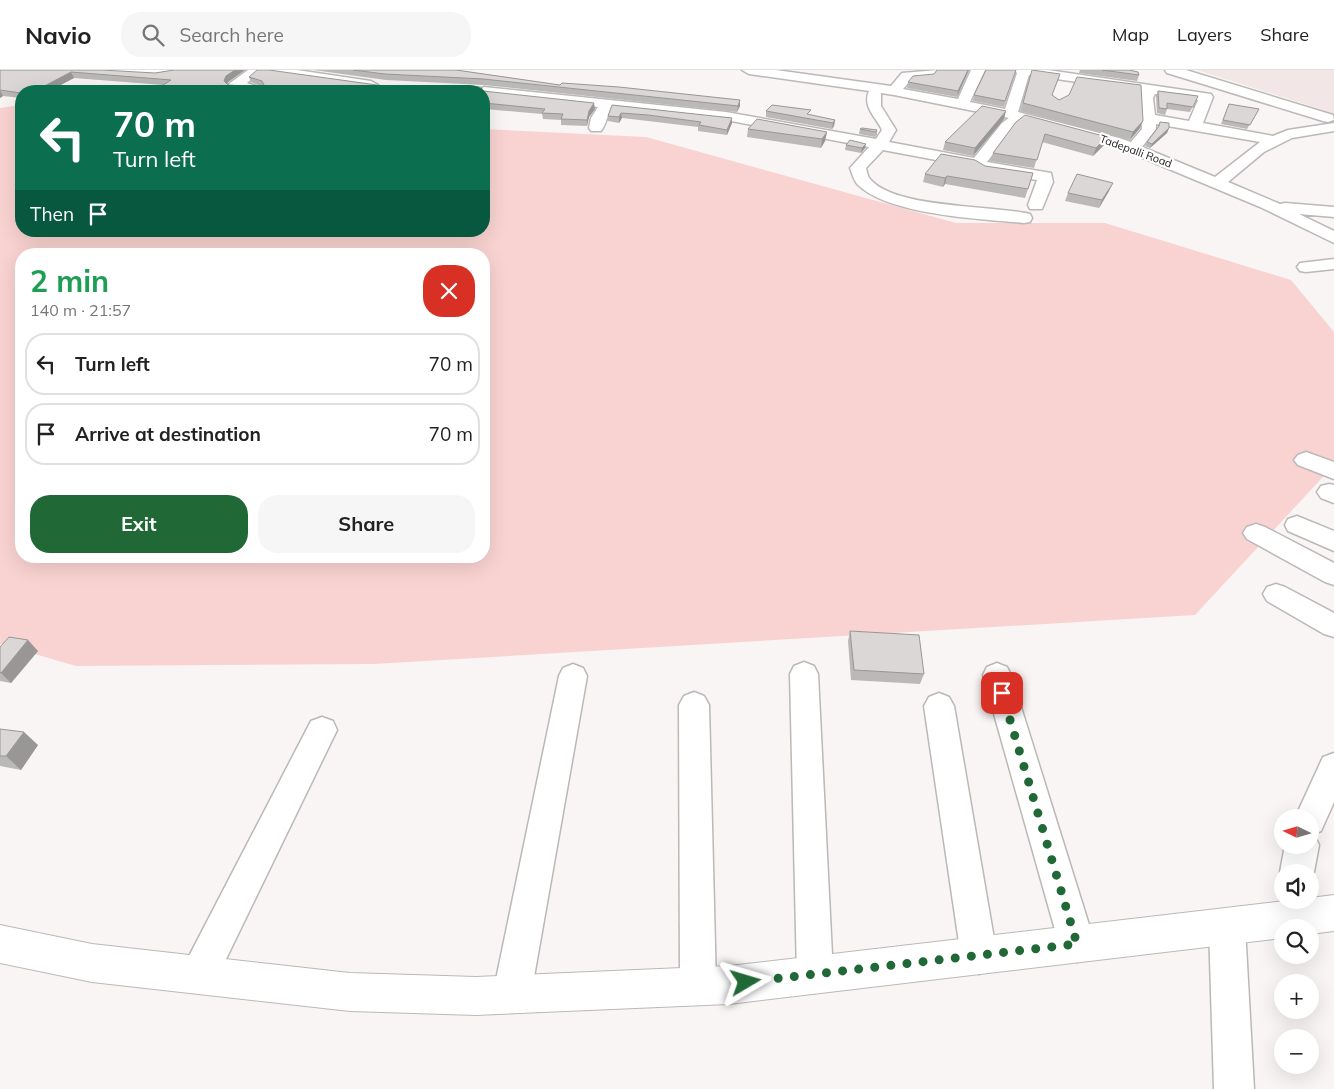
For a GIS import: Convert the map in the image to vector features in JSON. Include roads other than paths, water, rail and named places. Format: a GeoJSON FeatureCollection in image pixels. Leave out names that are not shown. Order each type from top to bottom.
{"type":"FeatureCollection","features":[{"type":"Feature","properties":{"kind":"main road"},"geometry":{"type":"LineString","coordinates":[[0,944],[92,963],[350,992],[476,996],[729,984],[1227,927],[1296,909],[1334,913]]}},
{"type":"Feature","properties":{"kind":"street"},"geometry":{"type":"LineString","coordinates":[[105,70],[140,73],[170,71]]}},
{"type":"Feature","properties":{"kind":"street"},"geometry":{"type":"LineString","coordinates":[[235,85],[256,70]]}},
{"type":"Feature","properties":{"kind":"street"},"geometry":{"type":"LineString","coordinates":[[271,70],[378,85]]}},
{"type":"Feature","properties":{"kind":"street","name":"Tadepalli Road"},"geometry":{"type":"LineString","coordinates":[[749,70],[872,84],[894,91],[1014,115],[1114,141],[1274,207],[1334,238]]}},
{"type":"Feature","properties":{"kind":"street"},"geometry":{"type":"LineString","coordinates":[[894,91],[907,76],[926,76],[931,70]]}},
{"type":"Feature","properties":{"kind":"street"},"geometry":{"type":"LineString","coordinates":[[961,105],[969,94],[970,86],[978,70]]}},
{"type":"Feature","properties":{"kind":"street"},"geometry":{"type":"LineString","coordinates":[[1036,204],[1045,182],[1045,176],[983,167],[982,158],[1014,115],[1023,70],[1070,74],[1146,89],[1206,97],[1195,125]]}},
{"type":"Feature","properties":{"kind":"street"},"geometry":{"type":"LineString","coordinates":[[1172,70],[1331,126]]}},
{"type":"Feature","properties":{"kind":"street"},"geometry":{"type":"LineString","coordinates":[[149,85],[170,71]]}},
{"type":"Feature","properties":{"kind":"street"},"geometry":{"type":"LineString","coordinates":[[1063,91],[1070,74]]}},
{"type":"Feature","properties":{"kind":"street"},"geometry":{"type":"LineString","coordinates":[[331,85],[338,80]]}},
{"type":"Feature","properties":{"kind":"street"},"geometry":{"type":"LineString","coordinates":[[872,84],[874,106],[889,128],[884,139],[858,168],[858,174],[863,184],[872,190],[920,205],[1024,218]]}},
{"type":"Feature","properties":{"kind":"street"},"geometry":{"type":"LineString","coordinates":[[1134,148],[1149,129],[1146,98],[1149,93],[1146,89]]}},
{"type":"Feature","properties":{"kind":"street"},"geometry":{"type":"LineString","coordinates":[[490,93],[726,116],[884,139],[982,158]]}},
{"type":"Feature","properties":{"kind":"street"},"geometry":{"type":"LineString","coordinates":[[542,112],[552,98]]}},
{"type":"Feature","properties":{"kind":"street"},"geometry":{"type":"LineString","coordinates":[[596,128],[598,118],[607,103]]}},
{"type":"Feature","properties":{"kind":"street"},"geometry":{"type":"LineString","coordinates":[[1129,104],[1148,112],[1195,125],[1277,141]]}},
{"type":"Feature","properties":{"kind":"street"},"geometry":{"type":"LineString","coordinates":[[1216,183],[1259,149],[1288,134],[1331,126]]}},
{"type":"Feature","properties":{"kind":"street"},"geometry":{"type":"LineString","coordinates":[[1274,207],[1334,212]]}},
{"type":"Feature","properties":{"kind":"street"},"geometry":{"type":"LineString","coordinates":[[1306,267],[1334,264]]}},
{"type":"Feature","properties":{"kind":"street"},"geometry":{"type":"LineString","coordinates":[[1306,460],[1332,486]]}},
{"type":"Feature","properties":{"kind":"street"},"geometry":{"type":"LineString","coordinates":[[1297,525],[1334,542]]}},
{"type":"Feature","properties":{"kind":"street"},"geometry":{"type":"LineString","coordinates":[[1256,533],[1334,575]]}},
{"type":"Feature","properties":{"kind":"street"},"geometry":{"type":"LineString","coordinates":[[1276,594],[1334,626]]}},
{"type":"Feature","properties":{"kind":"street"},"geometry":{"type":"LineString","coordinates":[[804,674],[815,974]]}},
{"type":"Feature","properties":{"kind":"street"},"geometry":{"type":"LineString","coordinates":[[996,675],[1077,944]]}},
{"type":"Feature","properties":{"kind":"street"},"geometry":{"type":"LineString","coordinates":[[512,994],[573,676]]}},
{"type":"Feature","properties":{"kind":"street"},"geometry":{"type":"LineString","coordinates":[[694,705],[698,985]]}},
{"type":"Feature","properties":{"kind":"street"},"geometry":{"type":"LineString","coordinates":[[939,706],[979,956]]}},
{"type":"Feature","properties":{"kind":"street"},"geometry":{"type":"LineString","coordinates":[[199,975],[322,730]]}},
{"type":"Feature","properties":{"kind":"street"},"geometry":{"type":"LineString","coordinates":[[1315,809],[1334,767]]}},
{"type":"Feature","properties":{"kind":"street"},"geometry":{"type":"LineString","coordinates":[[1227,927],[1234,1089]]}}]}
